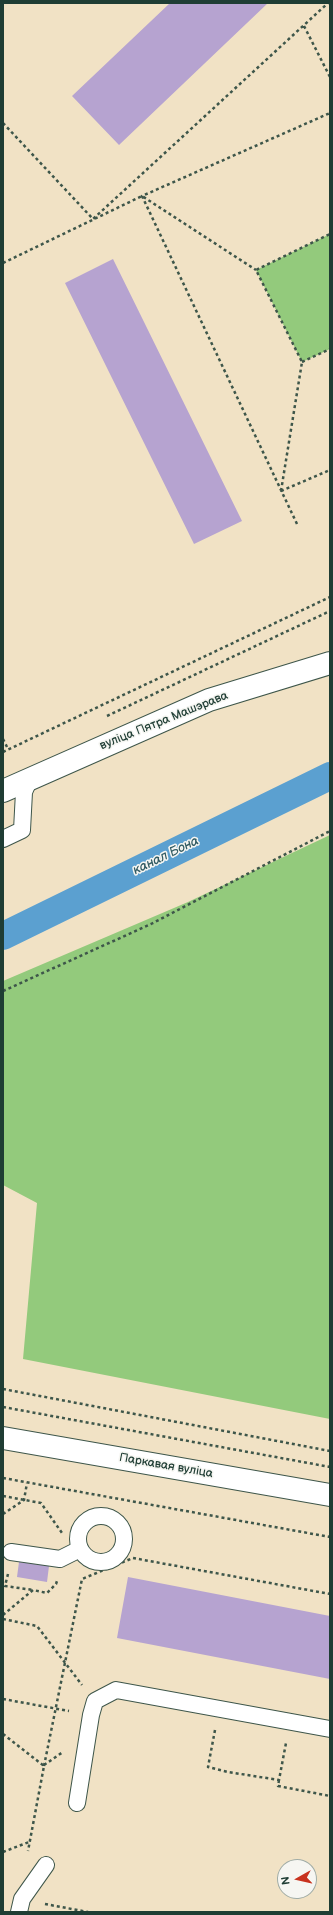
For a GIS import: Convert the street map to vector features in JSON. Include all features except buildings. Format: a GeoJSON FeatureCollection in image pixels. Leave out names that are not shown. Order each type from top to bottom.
{"type":"FeatureCollection","features":[{"type":"Feature","properties":{"kind":"street","name":"вуліца Пятра Машэрава"},"geometry":{"type":"LineString","coordinates":[[3,791],[209,700],[330,663]]}},
{"type":"Feature","properties":{"kind":"street","name":"Паркавая вуліца"},"geometry":{"type":"LineString","coordinates":[[3,1438],[330,1495]]}},
{"type":"Feature","properties":{"kind":"lane"},"geometry":{"type":"LineString","coordinates":[[3,839],[22,830],[24,792],[30,778]]}},
{"type":"Feature","properties":{"kind":"lane"},"geometry":{"type":"LineString","coordinates":[[101,1516],[109,1517],[120,1527],[130,1543],[117,1555],[104,1561],[90,1559],[80,1549],[79,1534],[82,1527],[87,1521],[101,1516]]}},
{"type":"Feature","properties":{"kind":"lane"},"geometry":{"type":"LineString","coordinates":[[11,1552],[60,1559],[80,1549]]}},
{"type":"Feature","properties":{"kind":"lane"},"geometry":{"type":"LineString","coordinates":[[77,1803],[93,1708],[116,1690],[330,1729]]}},
{"type":"Feature","properties":{"kind":"lane"},"geometry":{"type":"LineString","coordinates":[[21,1906],[46,1865]]}},
{"type":"Feature","properties":{"kind":"path"},"geometry":{"type":"LineString","coordinates":[[93,219],[328,3]]}},
{"type":"Feature","properties":{"kind":"path"},"geometry":{"type":"LineString","coordinates":[[304,26],[330,77]]}},
{"type":"Feature","properties":{"kind":"path"},"geometry":{"type":"LineString","coordinates":[[3,264],[142,196],[330,114]]}},
{"type":"Feature","properties":{"kind":"path"},"geometry":{"type":"LineString","coordinates":[[3,123],[93,219]]}},
{"type":"Feature","properties":{"kind":"path"},"geometry":{"type":"LineString","coordinates":[[142,196],[256,270],[302,362],[281,491]]}},
{"type":"Feature","properties":{"kind":"path"},"geometry":{"type":"LineString","coordinates":[[142,196],[297,524]]}},
{"type":"Feature","properties":{"kind":"path"},"geometry":{"type":"LineString","coordinates":[[256,270],[330,234]]}},
{"type":"Feature","properties":{"kind":"path"},"geometry":{"type":"LineString","coordinates":[[302,362],[330,349]]}},
{"type":"Feature","properties":{"kind":"path"},"geometry":{"type":"LineString","coordinates":[[281,491],[330,470]]}},
{"type":"Feature","properties":{"kind":"path"},"geometry":{"type":"LineString","coordinates":[[3,752],[330,597]]}},
{"type":"Feature","properties":{"kind":"path"},"geometry":{"type":"LineString","coordinates":[[102,718],[330,611]]}},
{"type":"Feature","properties":{"kind":"path"},"geometry":{"type":"LineString","coordinates":[[3,739],[8,750]]}},
{"type":"Feature","properties":{"kind":"path"},"geometry":{"type":"LineString","coordinates":[[3,992],[151,924],[330,831]]}},
{"type":"Feature","properties":{"kind":"path"},"geometry":{"type":"LineString","coordinates":[[3,1389],[330,1450]]}},
{"type":"Feature","properties":{"kind":"path"},"geometry":{"type":"LineString","coordinates":[[3,1406],[330,1467]]}},
{"type":"Feature","properties":{"kind":"path"},"geometry":{"type":"LineString","coordinates":[[3,1478],[330,1537]]}},
{"type":"Feature","properties":{"kind":"path"},"geometry":{"type":"LineString","coordinates":[[3,1514],[24,1500],[27,1483]]}},
{"type":"Feature","properties":{"kind":"path"},"geometry":{"type":"LineString","coordinates":[[3,1496],[40,1503],[63,1535],[56,1584],[47,1593],[33,1590],[3,1615]]}},
{"type":"Feature","properties":{"kind":"path"},"geometry":{"type":"LineString","coordinates":[[82,1579],[133,1558],[330,1594]]}},
{"type":"Feature","properties":{"kind":"path"},"geometry":{"type":"LineString","coordinates":[[60,1559],[82,1579]]}},
{"type":"Feature","properties":{"kind":"path"},"geometry":{"type":"LineString","coordinates":[[27,1856],[82,1579]]}},
{"type":"Feature","properties":{"kind":"path"},"geometry":{"type":"LineString","coordinates":[[3,1619],[37,1626],[65,1664],[93,1708]]}},
{"type":"Feature","properties":{"kind":"path"},"geometry":{"type":"LineString","coordinates":[[3,1699],[56,1709],[93,1708]]}},
{"type":"Feature","properties":{"kind":"path"},"geometry":{"type":"LineString","coordinates":[[219,1708],[208,1767],[279,1780]]}},
{"type":"Feature","properties":{"kind":"path"},"geometry":{"type":"LineString","coordinates":[[290,1721],[278,1786],[330,1796]]}},
{"type":"Feature","properties":{"kind":"path"},"geometry":{"type":"LineString","coordinates":[[3,1734],[44,1766]]}},
{"type":"Feature","properties":{"kind":"path"},"geometry":{"type":"LineString","coordinates":[[3,1852],[29,1842]]}},
{"type":"Feature","properties":{"kind":"path"},"geometry":{"type":"LineString","coordinates":[[21,1906],[88,1912]]}},
{"type":"Feature","properties":{"kind":"green space"},"geometry":{"type":"Polygon","coordinates":[[[330,234],[330,349],[302,362],[256,270],[330,234]]]}},
{"type":"Feature","properties":{"kind":"green space"},"geometry":{"type":"Polygon","coordinates":[[[330,835],[330,1419],[23,1359],[37,1203],[3,1185],[3,981],[188,902],[330,835]]]}},
{"type":"Feature","properties":{"kind":"waterway","name":"канал Бона"},"geometry":{"type":"LineString","coordinates":[[3,936],[330,776]]}}]}
